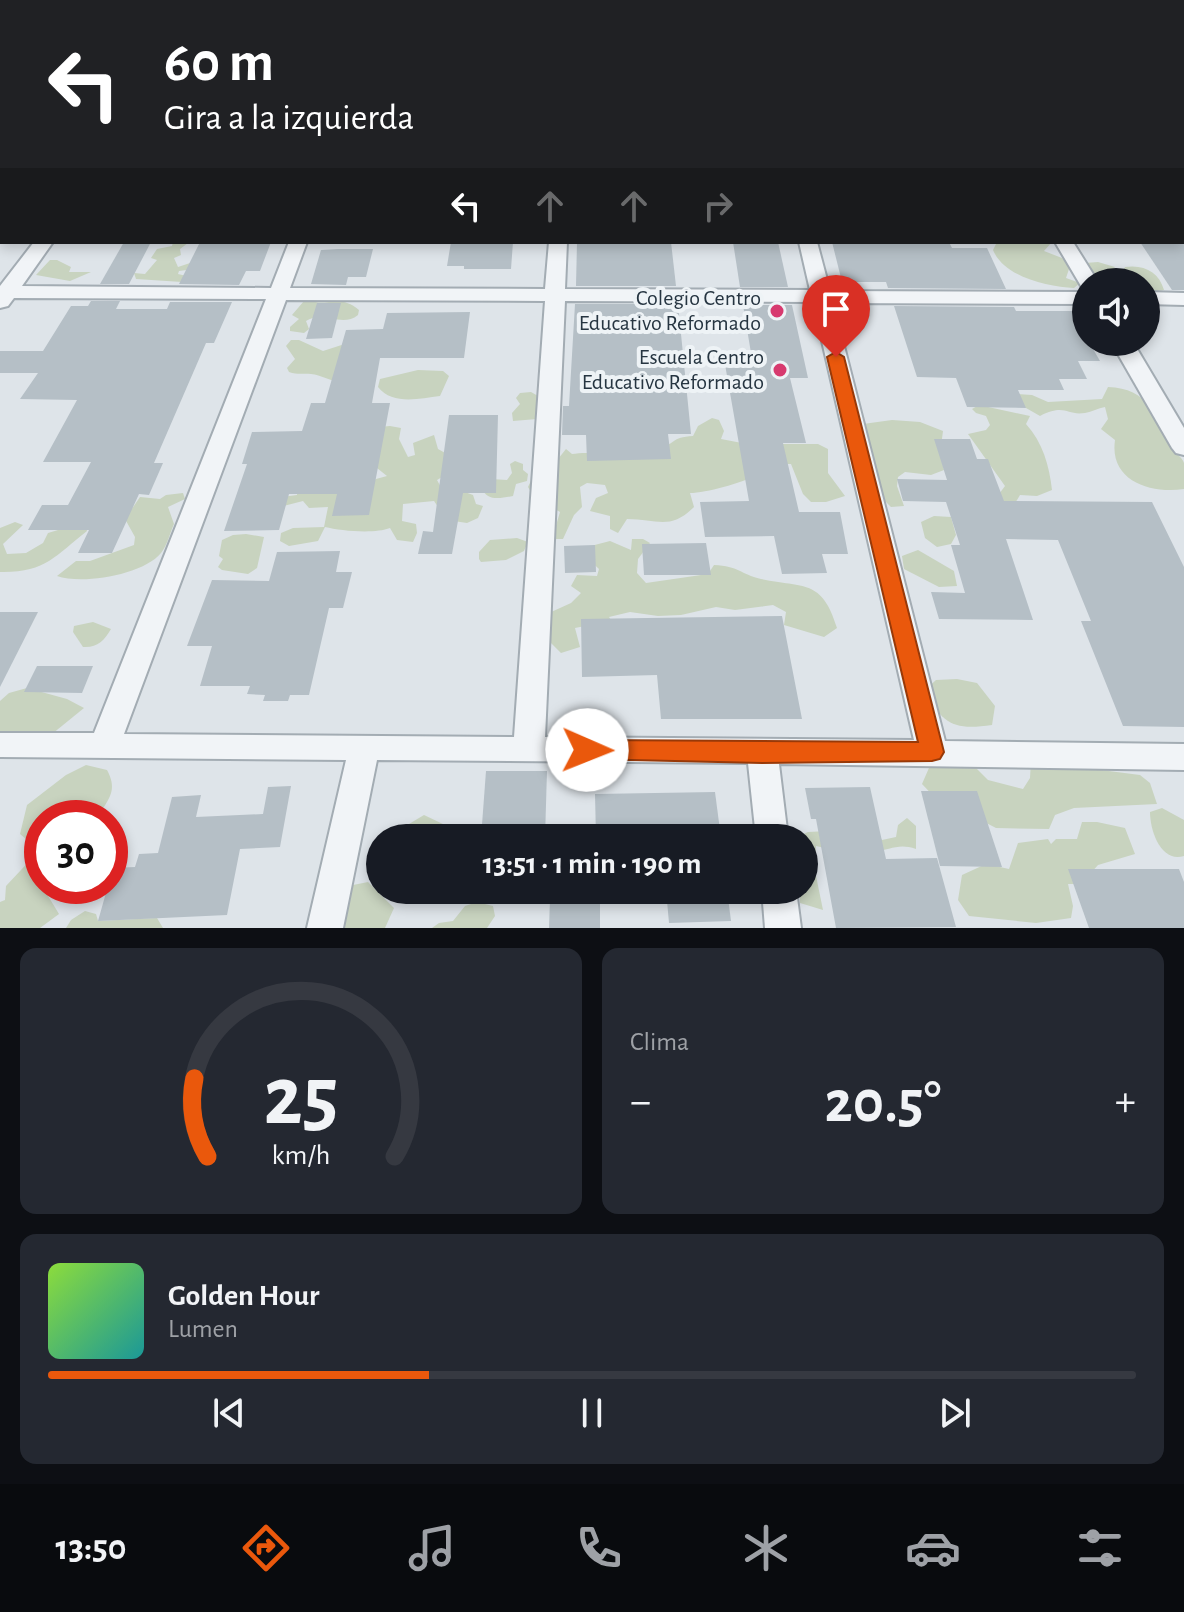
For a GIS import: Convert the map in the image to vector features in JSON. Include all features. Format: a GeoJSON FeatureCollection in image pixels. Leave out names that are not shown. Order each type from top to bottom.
{"type":"FeatureCollection","features":[{"type":"Feature","properties":{"kind":"street"},"geometry":{"type":"LineString","coordinates":[[3,296],[42,244]]}},
{"type":"Feature","properties":{"kind":"street"},"geometry":{"type":"LineString","coordinates":[[104,746],[297,244]]}},
{"type":"Feature","properties":{"kind":"street"},"geometry":{"type":"LineString","coordinates":[[529,748],[558,244]]}},
{"type":"Feature","properties":{"kind":"street"},"geometry":{"type":"LineString","coordinates":[[808,244],[932,752]]}},
{"type":"Feature","properties":{"kind":"street"},"geometry":{"type":"LineString","coordinates":[[1065,244],[1080,268]]}},
{"type":"Feature","properties":{"kind":"street"},"geometry":{"type":"LineString","coordinates":[[3,296],[278,293],[1072,298]]}},
{"type":"Feature","properties":{"kind":"street"},"geometry":{"type":"LineString","coordinates":[[1160,298],[1184,299]]}},
{"type":"Feature","properties":{"kind":"street"},"geometry":{"type":"LineString","coordinates":[[1130,356],[1184,448]]}},
{"type":"Feature","properties":{"kind":"street"},"geometry":{"type":"LineString","coordinates":[[0,745],[932,752],[1184,757]]}},
{"type":"Feature","properties":{"kind":"street"},"geometry":{"type":"LineString","coordinates":[[325,928],[364,748]]}},
{"type":"Feature","properties":{"kind":"street"},"geometry":{"type":"LineString","coordinates":[[762,753],[770,824]]}},
{"type":"Feature","properties":{"kind":"street"},"geometry":{"type":"LineString","coordinates":[[780,904],[783,928]]}},
{"type":"Feature","properties":{"kind":"green space"},"geometry":{"type":"Polygon","coordinates":[[[187,244],[180,249],[181,255],[174,258],[178,267],[190,263],[194,269],[179,271],[178,274],[191,277],[182,282],[136,279],[134,273],[145,274],[157,260],[151,258],[157,249],[187,244]]]}},
{"type":"Feature","properties":{"kind":"green space"},"geometry":{"type":"Polygon","coordinates":[[[996,244],[1050,244],[1044,251],[1062,258],[1070,266],[1066,278],[1072,280],[1072,288],[1028,279],[999,259],[993,250],[996,244]]]}},
{"type":"Feature","properties":{"kind":"green space"},"geometry":{"type":"Polygon","coordinates":[[[50,260],[71,267],[69,272],[91,272],[70,281],[36,275],[50,260]]]}},
{"type":"Feature","properties":{"kind":"green space"},"geometry":{"type":"Polygon","coordinates":[[[1098,262],[1115,267],[1087,268],[1085,263],[1098,262]]]}},
{"type":"Feature","properties":{"kind":"green space"},"geometry":{"type":"Polygon","coordinates":[[[304,301],[345,302],[359,310],[358,315],[346,320],[312,318],[306,321],[309,329],[304,333],[290,331],[299,319],[292,315],[304,301]]]}},
{"type":"Feature","properties":{"kind":"green space"},"geometry":{"type":"Polygon","coordinates":[[[291,340],[299,340],[323,351],[354,341],[340,382],[289,372],[287,368],[295,359],[286,346],[291,340]]]}},
{"type":"Feature","properties":{"kind":"green space"},"geometry":{"type":"Polygon","coordinates":[[[418,370],[443,371],[449,376],[440,396],[398,399],[378,387],[380,379],[418,370]]]}},
{"type":"Feature","properties":{"kind":"green space"},"geometry":{"type":"Polygon","coordinates":[[[1108,387],[1133,393],[1150,406],[1172,448],[1184,463],[1184,489],[1146,487],[1125,475],[1115,454],[1115,440],[1101,429],[1108,419],[1105,407],[1079,413],[1055,410],[1040,416],[1012,400],[1017,394],[1032,395],[1048,402],[1102,399],[1108,387]]]}},
{"type":"Feature","properties":{"kind":"green space"},"geometry":{"type":"Polygon","coordinates":[[[531,392],[538,396],[538,404],[543,410],[537,419],[513,421],[512,413],[520,404],[516,398],[520,393],[531,392]]]}},
{"type":"Feature","properties":{"kind":"green space"},"geometry":{"type":"Polygon","coordinates":[[[979,405],[1030,416],[1026,424],[1044,455],[1052,490],[1037,496],[1020,495],[1014,505],[1004,505],[996,498],[1005,486],[968,434],[986,430],[990,425],[986,416],[972,409],[979,405]]]}},
{"type":"Feature","properties":{"kind":"green space"},"geometry":{"type":"Polygon","coordinates":[[[712,418],[719,420],[724,431],[721,439],[747,444],[818,444],[828,449],[828,473],[845,496],[826,502],[811,502],[803,494],[791,464],[774,464],[742,481],[690,493],[694,507],[678,519],[663,522],[627,519],[618,533],[610,529],[610,516],[590,511],[596,498],[608,493],[605,485],[587,483],[580,487],[582,507],[574,515],[563,539],[552,539],[560,512],[534,497],[528,487],[537,468],[554,464],[566,449],[572,454],[658,450],[677,439],[693,436],[698,426],[712,418]]]}},
{"type":"Feature","properties":{"kind":"green space"},"geometry":{"type":"Polygon","coordinates":[[[892,420],[920,422],[943,431],[940,454],[944,470],[931,475],[905,472],[898,477],[897,486],[904,506],[891,507],[879,495],[863,424],[892,420]]]}},
{"type":"Feature","properties":{"kind":"green space"},"geometry":{"type":"Polygon","coordinates":[[[379,427],[401,428],[399,439],[408,457],[415,455],[413,443],[434,435],[438,449],[447,454],[449,473],[437,480],[444,493],[462,491],[473,495],[476,504],[483,506],[478,518],[467,523],[447,520],[434,501],[403,504],[402,521],[416,524],[417,533],[413,542],[397,540],[390,528],[358,531],[325,527],[318,541],[289,546],[280,541],[281,533],[293,528],[324,527],[328,507],[309,508],[303,501],[264,511],[282,497],[297,495],[297,490],[366,488],[376,479],[387,476],[377,468],[379,427]]]}},
{"type":"Feature","properties":{"kind":"green space"},"geometry":{"type":"Polygon","coordinates":[[[515,461],[523,464],[523,470],[528,474],[527,481],[516,484],[513,496],[495,498],[487,495],[482,488],[491,479],[507,480],[512,473],[510,464],[515,461]]]}},
{"type":"Feature","properties":{"kind":"green space"},"geometry":{"type":"Polygon","coordinates":[[[183,493],[185,499],[168,507],[174,524],[163,550],[152,561],[112,576],[81,579],[57,576],[76,561],[90,561],[134,545],[135,537],[125,519],[140,497],[160,499],[183,493]]]}},
{"type":"Feature","properties":{"kind":"green space"},"geometry":{"type":"Polygon","coordinates":[[[934,516],[951,517],[956,535],[951,544],[937,547],[925,538],[921,522],[934,516]]]}},
{"type":"Feature","properties":{"kind":"green space"},"geometry":{"type":"Polygon","coordinates":[[[15,522],[23,525],[3,544],[7,554],[26,553],[43,543],[48,533],[85,522],[87,531],[39,566],[0,572],[0,528],[15,522]]]}},
{"type":"Feature","properties":{"kind":"green space"},"geometry":{"type":"Polygon","coordinates":[[[246,534],[264,537],[257,568],[248,574],[218,567],[223,559],[219,556],[222,540],[246,534]]]}},
{"type":"Feature","properties":{"kind":"green space"},"geometry":{"type":"Polygon","coordinates":[[[517,538],[528,542],[524,551],[506,560],[481,562],[479,559],[479,552],[490,540],[517,538]]]}},
{"type":"Feature","properties":{"kind":"green space"},"geometry":{"type":"Polygon","coordinates":[[[632,539],[650,543],[638,559],[637,573],[646,583],[708,574],[714,565],[729,567],[761,579],[809,588],[825,601],[837,628],[824,637],[784,625],[786,612],[773,605],[735,610],[716,607],[681,615],[630,612],[609,617],[616,627],[590,625],[575,628],[580,647],[561,653],[549,641],[549,613],[571,603],[581,593],[571,586],[577,575],[597,576],[599,569],[585,556],[587,547],[610,541],[631,550],[632,539]]]}},
{"type":"Feature","properties":{"kind":"green space"},"geometry":{"type":"Polygon","coordinates":[[[918,550],[954,571],[957,586],[939,587],[904,569],[902,556],[918,550]]]}},
{"type":"Feature","properties":{"kind":"green space"},"geometry":{"type":"Polygon","coordinates":[[[93,622],[111,629],[100,643],[83,647],[73,632],[74,626],[93,622]]]}},
{"type":"Feature","properties":{"kind":"green space"},"geometry":{"type":"Polygon","coordinates":[[[957,679],[977,683],[995,706],[992,725],[958,725],[937,711],[924,691],[936,680],[957,679]]]}},
{"type":"Feature","properties":{"kind":"green space"},"geometry":{"type":"Polygon","coordinates":[[[27,688],[67,699],[84,708],[52,734],[0,736],[0,701],[9,693],[27,688]]]}},
{"type":"Feature","properties":{"kind":"green space"},"geometry":{"type":"Polygon","coordinates":[[[932,761],[969,761],[988,780],[1023,789],[1030,778],[1031,761],[1140,775],[1150,783],[1157,804],[1074,808],[1055,815],[1049,829],[996,828],[967,813],[943,806],[922,784],[932,761]]]}},
{"type":"Feature","properties":{"kind":"green space"},"geometry":{"type":"Polygon","coordinates":[[[86,765],[107,770],[112,791],[108,800],[34,800],[66,775],[86,765]]]}},
{"type":"Feature","properties":{"kind":"green space"},"geometry":{"type":"Polygon","coordinates":[[[1162,808],[1184,820],[1184,856],[1169,855],[1158,844],[1150,812],[1162,808]]]}},
{"type":"Feature","properties":{"kind":"green space"},"geometry":{"type":"Polygon","coordinates":[[[863,813],[882,840],[896,837],[898,825],[907,818],[916,826],[916,849],[899,847],[858,852],[818,846],[818,832],[828,831],[863,813]]]}},
{"type":"Feature","properties":{"kind":"green space"},"geometry":{"type":"Polygon","coordinates":[[[424,815],[443,824],[409,824],[424,815]]]}},
{"type":"Feature","properties":{"kind":"green space"},"geometry":{"type":"Polygon","coordinates":[[[1082,822],[1125,828],[1135,854],[1098,865],[1081,884],[1068,884],[1073,906],[1071,918],[1036,923],[969,916],[958,900],[962,875],[986,864],[1009,869],[1018,843],[1048,839],[1051,844],[1056,839],[1077,839],[1082,822]]]}},
{"type":"Feature","properties":{"kind":"green space"},"geometry":{"type":"Polygon","coordinates":[[[24,867],[24,904],[53,904],[59,914],[40,928],[0,928],[0,902],[5,900],[6,886],[24,867]]]}},
{"type":"Feature","properties":{"kind":"green space"},"geometry":{"type":"Polygon","coordinates":[[[366,882],[366,904],[390,904],[394,908],[385,928],[337,928],[348,886],[366,882]]]}},
{"type":"Feature","properties":{"kind":"green space"},"geometry":{"type":"Polygon","coordinates":[[[818,886],[823,910],[803,904],[818,904],[818,886]]]}},
{"type":"Feature","properties":{"kind":"green space"},"geometry":{"type":"Polygon","coordinates":[[[465,906],[493,906],[495,916],[487,928],[432,928],[439,923],[453,921],[465,906]]]}},
{"type":"Feature","properties":{"kind":"green space"},"geometry":{"type":"Polygon","coordinates":[[[85,911],[96,914],[98,921],[157,918],[163,928],[66,928],[71,920],[85,911]]]}},
{"type":"Feature","properties":{"kind":"building"},"geometry":{"type":"Polygon","coordinates":[[[123,244],[150,244],[129,284],[100,284],[123,244]]]}},
{"type":"Feature","properties":{"kind":"building"},"geometry":{"type":"Polygon","coordinates":[[[199,244],[270,244],[260,271],[246,271],[239,285],[179,284],[199,244]]]}},
{"type":"Feature","properties":{"kind":"building"},"geometry":{"type":"Polygon","coordinates":[[[451,244],[513,244],[511,269],[447,266],[451,244]]]}},
{"type":"Feature","properties":{"kind":"building"},"geometry":{"type":"Polygon","coordinates":[[[577,244],[671,244],[676,286],[576,286],[577,244]]]}},
{"type":"Feature","properties":{"kind":"building"},"geometry":{"type":"Polygon","coordinates":[[[733,244],[778,244],[788,287],[740,287],[733,244]]]}},
{"type":"Feature","properties":{"kind":"building"},"geometry":{"type":"Polygon","coordinates":[[[832,244],[950,244],[952,248],[987,248],[1006,289],[888,288],[886,282],[842,282],[832,244]]]}},
{"type":"Feature","properties":{"kind":"building"},"geometry":{"type":"Polygon","coordinates":[[[1141,244],[1184,244],[1184,290],[1172,290],[1141,244]]]}},
{"type":"Feature","properties":{"kind":"building"},"geometry":{"type":"Polygon","coordinates":[[[373,249],[366,277],[348,277],[346,285],[311,284],[321,250],[373,249]]]}},
{"type":"Feature","properties":{"kind":"building"},"geometry":{"type":"Polygon","coordinates":[[[91,301],[120,301],[116,309],[167,309],[170,302],[232,302],[214,343],[206,343],[154,463],[163,463],[149,495],[139,494],[112,553],[78,553],[89,530],[28,530],[42,505],[68,505],[91,462],[43,462],[77,400],[20,399],[38,373],[0,373],[0,351],[43,351],[71,306],[88,306],[91,301]]]}},
{"type":"Feature","properties":{"kind":"building"},"geometry":{"type":"Polygon","coordinates":[[[317,303],[341,303],[332,338],[306,339],[317,303]]]}},
{"type":"Feature","properties":{"kind":"building"},"geometry":{"type":"Polygon","coordinates":[[[575,304],[678,304],[691,434],[668,434],[671,459],[587,461],[586,435],[562,435],[563,406],[569,406],[575,304]]]}},
{"type":"Feature","properties":{"kind":"building"},"geometry":{"type":"Polygon","coordinates":[[[743,305],[792,305],[808,378],[790,378],[806,443],[783,443],[799,512],[840,512],[848,554],[822,554],[827,573],[782,574],[774,536],[705,537],[700,502],[749,501],[723,353],[751,353],[743,305]]]}},
{"type":"Feature","properties":{"kind":"building"},"geometry":{"type":"Polygon","coordinates":[[[894,306],[1072,311],[1072,356],[1097,356],[1100,361],[1078,361],[1087,379],[1059,379],[1064,390],[1018,390],[1026,408],[967,407],[956,378],[917,377],[894,306]]]}},
{"type":"Feature","properties":{"kind":"building"},"geometry":{"type":"Polygon","coordinates":[[[470,312],[464,358],[380,358],[372,403],[390,403],[369,515],[332,516],[337,494],[289,494],[279,530],[224,531],[247,464],[242,464],[252,432],[302,431],[311,403],[325,403],[346,330],[383,329],[387,313],[470,312]]]}},
{"type":"Feature","properties":{"kind":"building"},"geometry":{"type":"Polygon","coordinates":[[[449,415],[498,415],[496,493],[463,493],[452,554],[418,554],[423,531],[433,532],[449,415]]]}},
{"type":"Feature","properties":{"kind":"building"},"geometry":{"type":"Polygon","coordinates":[[[934,439],[970,439],[977,459],[988,459],[1004,501],[1152,502],[1184,567],[1184,727],[1123,726],[1081,621],[1091,621],[1058,540],[1006,539],[1033,620],[939,619],[931,592],[965,593],[951,545],[960,545],[946,502],[903,501],[897,479],[947,480],[934,439]]]}},
{"type":"Feature","properties":{"kind":"building"},"geometry":{"type":"Polygon","coordinates":[[[706,543],[711,575],[644,575],[642,544],[706,543]]]}},
{"type":"Feature","properties":{"kind":"building"},"geometry":{"type":"Polygon","coordinates":[[[595,545],[596,572],[565,573],[564,546],[595,545]]]}},
{"type":"Feature","properties":{"kind":"building"},"geometry":{"type":"Polygon","coordinates":[[[340,551],[336,572],[352,572],[343,608],[329,608],[309,695],[290,695],[288,701],[263,701],[265,695],[247,694],[250,686],[200,686],[212,646],[187,646],[212,580],[269,581],[277,552],[340,551]]]}},
{"type":"Feature","properties":{"kind":"building"},"geometry":{"type":"Polygon","coordinates":[[[0,612],[38,612],[0,687],[0,612]]]}},
{"type":"Feature","properties":{"kind":"building"},"geometry":{"type":"Polygon","coordinates":[[[782,616],[802,719],[661,719],[657,675],[582,677],[581,619],[782,616]]]}},
{"type":"Feature","properties":{"kind":"building"},"geometry":{"type":"Polygon","coordinates":[[[37,666],[93,666],[82,693],[24,692],[37,666]]]}},
{"type":"Feature","properties":{"kind":"building"},"geometry":{"type":"Polygon","coordinates":[[[486,771],[547,771],[545,824],[482,824],[486,771]]]}},
{"type":"Feature","properties":{"kind":"building"},"geometry":{"type":"Polygon","coordinates":[[[291,786],[280,847],[240,849],[227,915],[98,921],[103,904],[128,904],[128,867],[135,867],[139,854],[158,853],[172,797],[201,795],[196,817],[263,814],[268,787],[291,786]]]}},
{"type":"Feature","properties":{"kind":"building"},"geometry":{"type":"Polygon","coordinates":[[[870,787],[886,859],[937,858],[956,927],[836,928],[818,824],[816,819],[811,819],[805,788],[870,787]]]}},
{"type":"Feature","properties":{"kind":"building"},"geometry":{"type":"Polygon","coordinates":[[[921,791],[977,791],[1002,867],[940,866],[921,791]]]}},
{"type":"Feature","properties":{"kind":"building"},"geometry":{"type":"Polygon","coordinates":[[[715,792],[719,824],[596,824],[595,794],[715,792]]]}},
{"type":"Feature","properties":{"kind":"building"},"geometry":{"type":"Polygon","coordinates":[[[1068,869],[1179,869],[1184,882],[1184,928],[1089,928],[1068,869]]]}},
{"type":"Feature","properties":{"kind":"building"},"geometry":{"type":"Polygon","coordinates":[[[550,904],[600,904],[600,928],[549,928],[550,904]]]}},
{"type":"Feature","properties":{"kind":"building"},"geometry":{"type":"Polygon","coordinates":[[[667,904],[729,904],[731,921],[669,923],[667,904]]]}},
{"type":"Feature","properties":{"kind":"place","name":"Colegio Centro Educativo Reformado"},"geometry":{"type":"Point","coordinates":[777,311]}},
{"type":"Feature","properties":{"kind":"place","name":"Escuela Centro Educativo Reformado"},"geometry":{"type":"Point","coordinates":[780,370]}},
{"type":"Feature","properties":{"kind":"route"},"geometry":{"type":"LineString","coordinates":[[587,750],[932,752],[836,357]]}}]}
